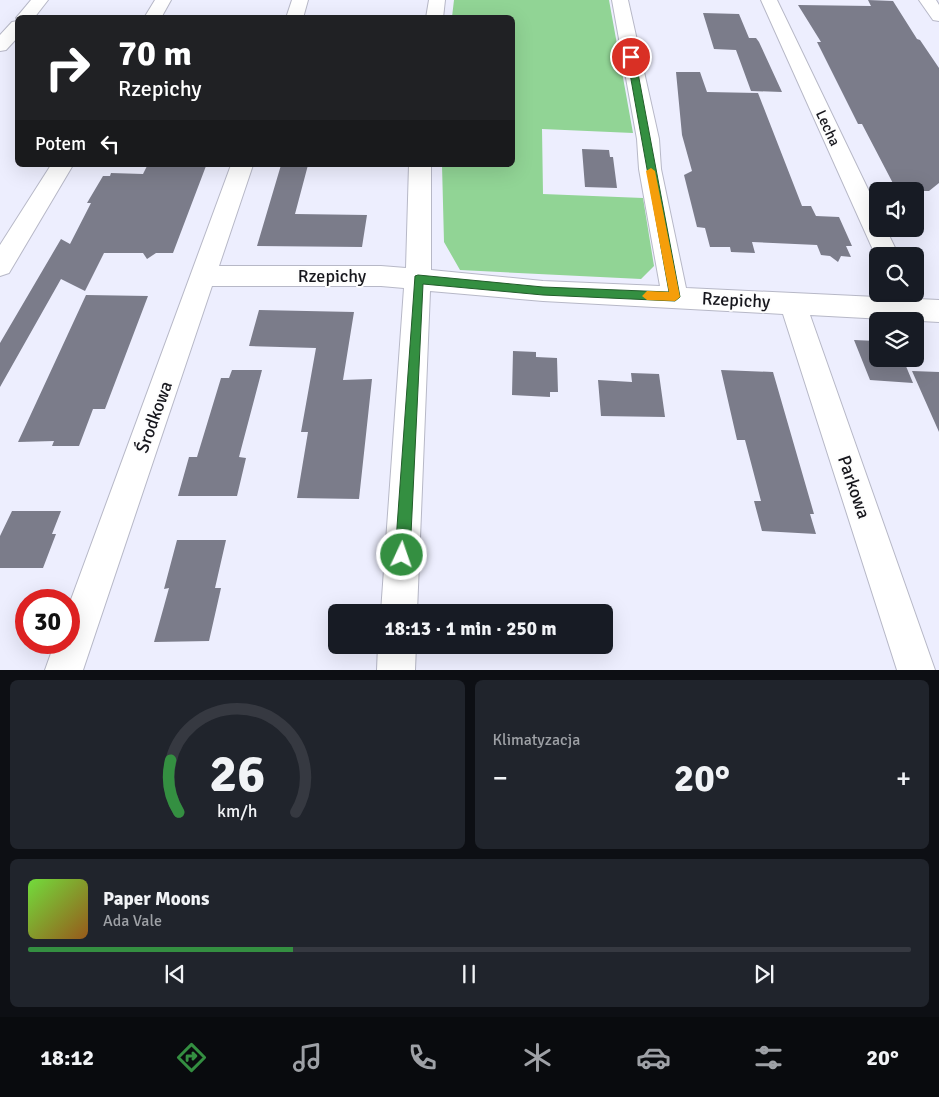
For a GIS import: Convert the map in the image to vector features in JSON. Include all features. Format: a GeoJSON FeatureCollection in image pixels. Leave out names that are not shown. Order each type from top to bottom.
{"type":"FeatureCollection","features":[{"type":"Feature","properties":{"kind":"street"},"geometry":{"type":"LineString","coordinates":[[28,15],[40,0]]}},
{"type":"Feature","properties":{"kind":"street"},"geometry":{"type":"LineString","coordinates":[[154,15],[163,0]]}},
{"type":"Feature","properties":{"kind":"street"},"geometry":{"type":"LineString","coordinates":[[295,15],[300,0]]}},
{"type":"Feature","properties":{"kind":"street"},"geometry":{"type":"LineString","coordinates":[[434,15],[437,0]]}},
{"type":"Feature","properties":{"kind":"street"},"geometry":{"type":"LineString","coordinates":[[620,0],[648,139],[650,169],[675,297]]}},
{"type":"Feature","properties":{"kind":"street","name":"Lecha"},"geometry":{"type":"LineString","coordinates":[[769,0],[883,247]]}},
{"type":"Feature","properties":{"kind":"street"},"geometry":{"type":"LineString","coordinates":[[927,0],[939,16]]}},
{"type":"Feature","properties":{"kind":"street"},"geometry":{"type":"LineString","coordinates":[[0,46],[15,29]]}},
{"type":"Feature","properties":{"kind":"street"},"geometry":{"type":"LineString","coordinates":[[0,266],[61,167]]}},
{"type":"Feature","properties":{"kind":"street","name":"Środkowa"},"geometry":{"type":"LineString","coordinates":[[64,670],[241,167]]}},
{"type":"Feature","properties":{"kind":"street"},"geometry":{"type":"LineString","coordinates":[[399,604],[418,279],[420,167]]}},
{"type":"Feature","properties":{"kind":"street","name":"Rzepichy"},"geometry":{"type":"LineString","coordinates":[[203,276],[369,276],[543,291],[793,304],[908,302],[939,311]]}},
{"type":"Feature","properties":{"kind":"street","name":"Parkowa"},"geometry":{"type":"LineString","coordinates":[[793,304],[916,670]]}},
{"type":"Feature","properties":{"kind":"street"},"geometry":{"type":"LineString","coordinates":[[396,670],[397,654]]}},
{"type":"Feature","properties":{"kind":"green space"},"geometry":{"type":"Polygon","coordinates":[[[454,0],[609,0],[633,133],[542,129],[543,194],[643,198],[654,266],[641,279],[460,270],[444,242],[442,167],[515,167],[515,15],[452,15],[454,0]]]}},
{"type":"Feature","properties":{"kind":"building"},"geometry":{"type":"Polygon","coordinates":[[[868,0],[893,1],[917,39],[920,40],[939,68],[939,183],[929,191],[924,191],[924,182],[892,182],[862,124],[858,124],[817,42],[821,42],[798,5],[871,6],[868,0]]]}},
{"type":"Feature","properties":{"kind":"building"},"geometry":{"type":"Polygon","coordinates":[[[703,13],[739,14],[749,38],[756,38],[759,42],[782,92],[751,91],[736,50],[714,49],[703,13]]]}},
{"type":"Feature","properties":{"kind":"building"},"geometry":{"type":"Polygon","coordinates":[[[676,72],[700,72],[707,92],[758,93],[802,206],[811,206],[816,216],[839,217],[852,246],[846,246],[851,257],[841,256],[838,262],[830,256],[821,255],[817,245],[752,242],[755,253],[731,252],[730,247],[710,247],[705,228],[697,227],[684,175],[692,171],[682,135],[676,72]]]}},
{"type":"Feature","properties":{"kind":"building"},"geometry":{"type":"Polygon","coordinates":[[[582,149],[609,150],[610,157],[613,157],[617,188],[585,187],[582,149]]]}},
{"type":"Feature","properties":{"kind":"building"},"geometry":{"type":"Polygon","coordinates":[[[146,167],[206,167],[173,253],[156,253],[147,259],[143,253],[104,253],[85,291],[61,279],[0,387],[0,343],[61,239],[70,244],[91,203],[87,203],[103,176],[110,176],[111,173],[143,174],[146,167]]]}},
{"type":"Feature","properties":{"kind":"building"},"geometry":{"type":"Polygon","coordinates":[[[280,167],[307,167],[295,214],[367,215],[362,247],[257,246],[280,167]]]}},
{"type":"Feature","properties":{"kind":"building"},"geometry":{"type":"Polygon","coordinates":[[[86,295],[148,296],[105,409],[93,409],[79,446],[52,446],[54,441],[18,442],[86,295]]]}},
{"type":"Feature","properties":{"kind":"building"},"geometry":{"type":"Polygon","coordinates":[[[259,310],[354,312],[343,380],[372,379],[359,499],[297,498],[308,432],[301,432],[316,348],[249,346],[259,310]]]}},
{"type":"Feature","properties":{"kind":"building"},"geometry":{"type":"Polygon","coordinates":[[[854,340],[869,341],[869,367],[906,367],[913,383],[870,380],[854,340]]]}},
{"type":"Feature","properties":{"kind":"building"},"geometry":{"type":"Polygon","coordinates":[[[513,351],[536,352],[536,357],[557,358],[558,392],[550,392],[550,397],[512,395],[513,351]]]}},
{"type":"Feature","properties":{"kind":"building"},"geometry":{"type":"Polygon","coordinates":[[[232,370],[262,370],[239,457],[246,458],[237,496],[178,496],[189,457],[197,457],[221,378],[229,378],[232,370]]]}},
{"type":"Feature","properties":{"kind":"building"},"geometry":{"type":"Polygon","coordinates":[[[721,370],[773,372],[814,514],[810,514],[816,534],[762,531],[754,501],[761,501],[745,440],[737,440],[721,370]]]}},
{"type":"Feature","properties":{"kind":"building"},"geometry":{"type":"Polygon","coordinates":[[[912,371],[939,372],[939,432],[912,371]]]}},
{"type":"Feature","properties":{"kind":"building"},"geometry":{"type":"Polygon","coordinates":[[[631,373],[659,374],[665,417],[601,416],[598,380],[632,382],[631,373]]]}},
{"type":"Feature","properties":{"kind":"building"},"geometry":{"type":"Polygon","coordinates":[[[12,511],[61,511],[52,534],[56,534],[43,568],[0,568],[0,536],[12,511]]]}},
{"type":"Feature","properties":{"kind":"building"},"geometry":{"type":"Polygon","coordinates":[[[177,540],[226,540],[215,588],[221,588],[209,641],[154,642],[169,588],[164,589],[177,540]]]}},
{"type":"Feature","properties":{"kind":"slow traffic"},"geometry":{"type":"LineString","coordinates":[[647,296],[675,297],[651,171]]}},
{"type":"Feature","properties":{"kind":"route"},"geometry":{"type":"LineString","coordinates":[[402,555],[418,279],[543,291],[675,297],[650,169],[648,139],[631,57]]}}]}
